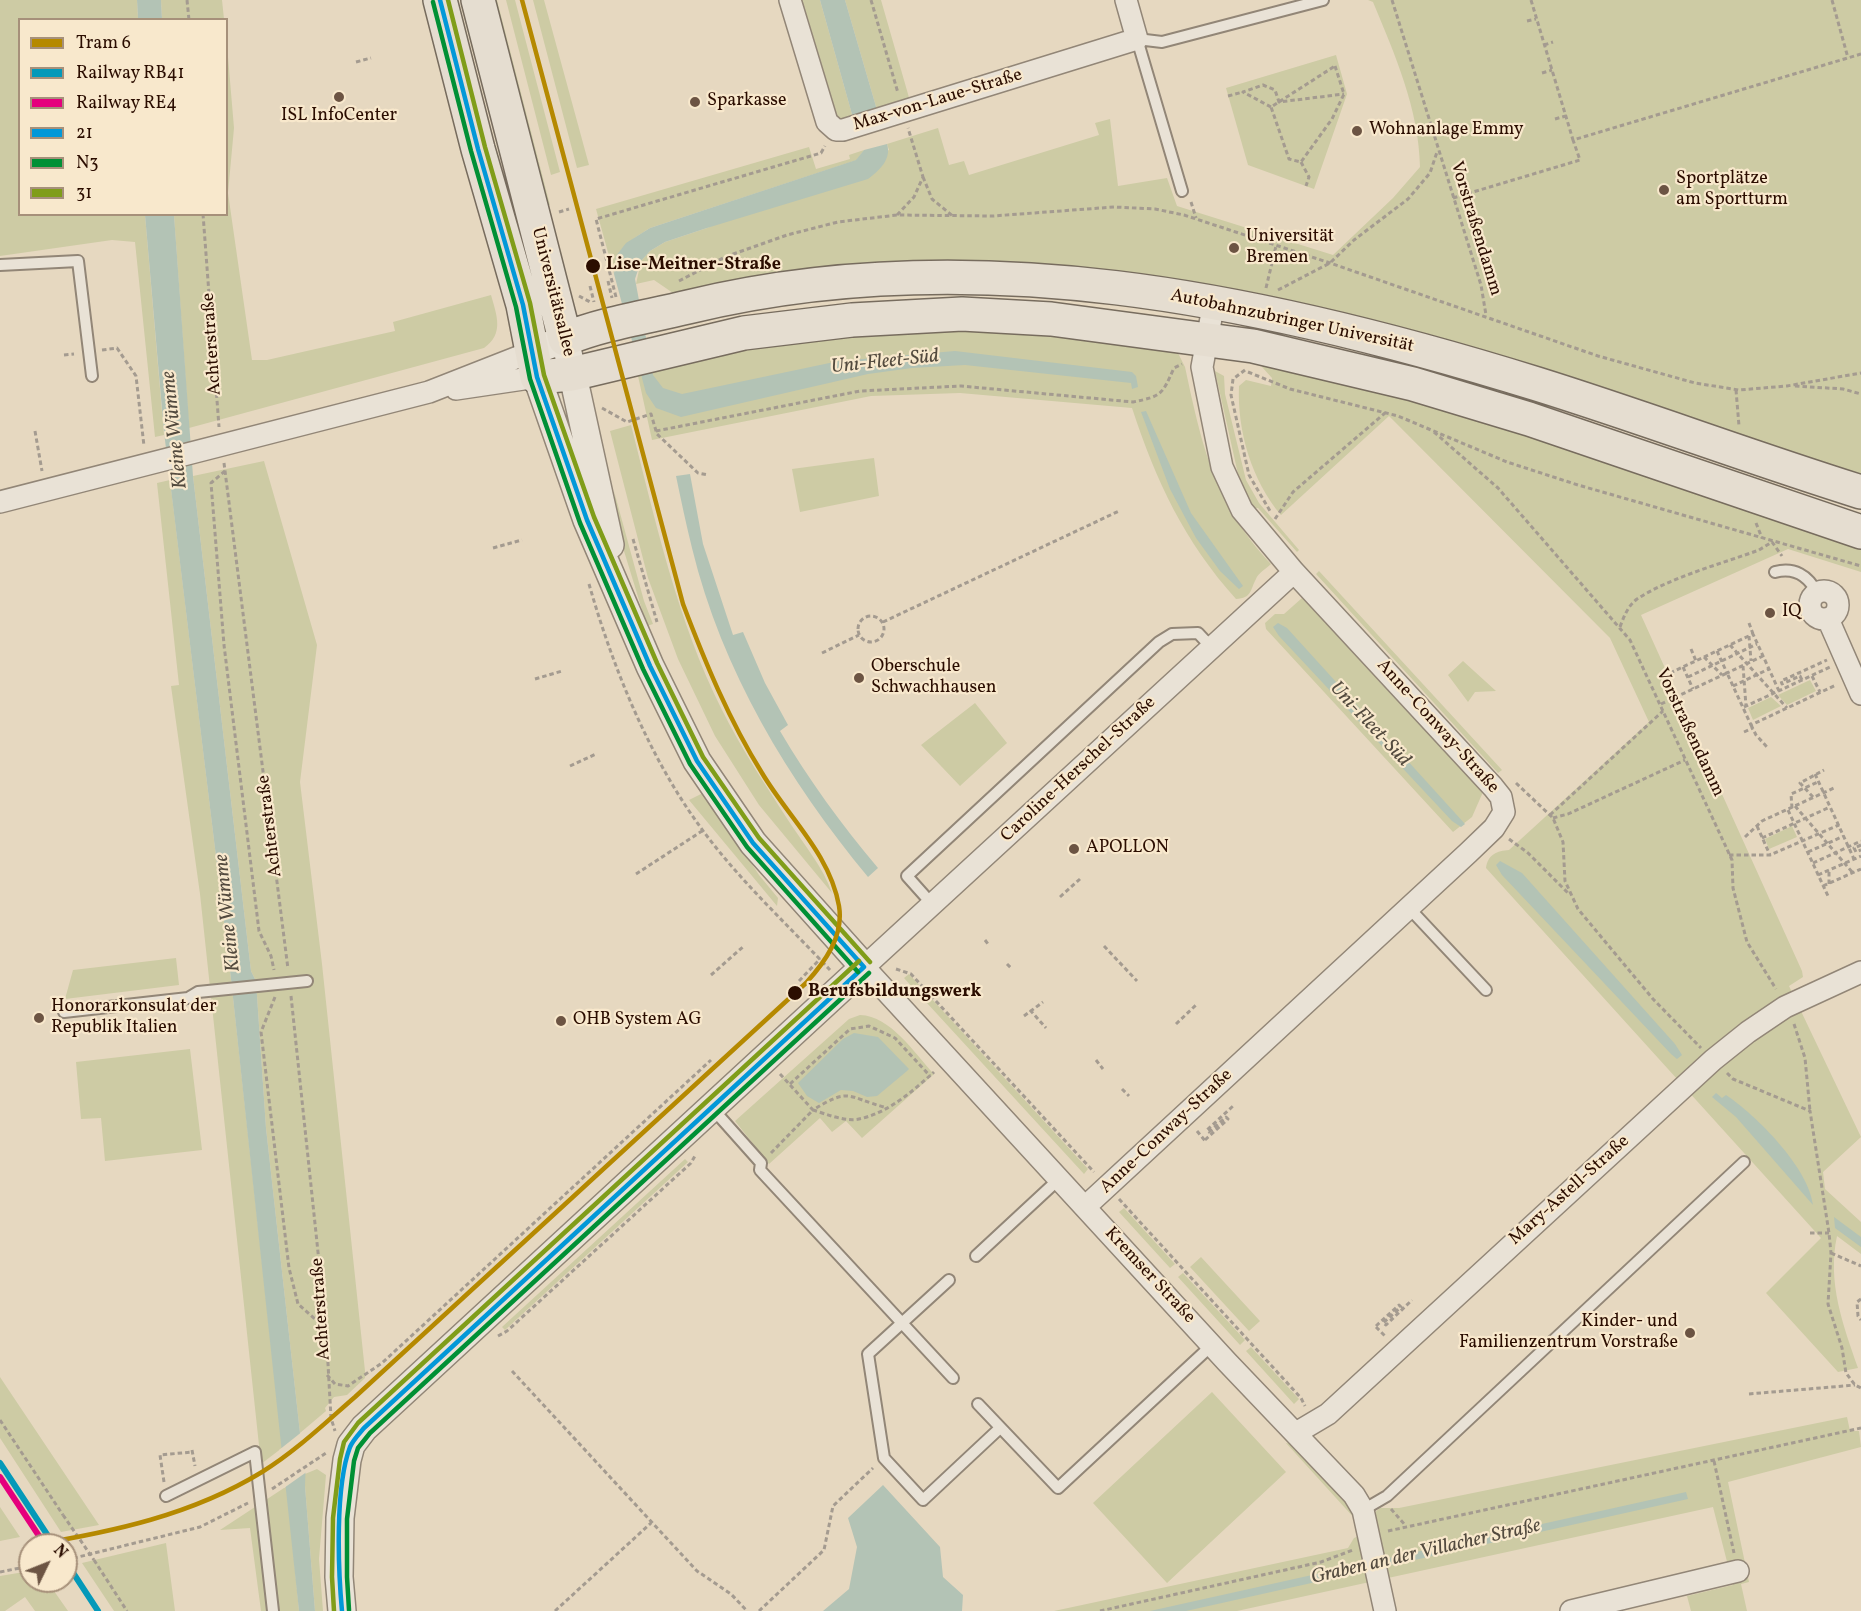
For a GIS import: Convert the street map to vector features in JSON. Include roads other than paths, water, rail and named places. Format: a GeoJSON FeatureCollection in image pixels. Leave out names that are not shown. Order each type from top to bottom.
{"type":"FeatureCollection","features":[{"type":"Feature","properties":{"kind":"main road","name":"Universitätsallee"},"geometry":{"type":"LineString","coordinates":[[440,0],[478,149],[523,305],[534,364]]}},
{"type":"Feature","properties":{"kind":"main road","name":"Universitätsallee"},"geometry":{"type":"LineString","coordinates":[[478,0],[565,339]]}},
{"type":"Feature","properties":{"kind":"main road","name":"Autobahnzubringer Universität"},"geometry":{"type":"LineString","coordinates":[[565,339],[589,329],[624,309],[855,280],[928,276],[996,276],[1091,283],[1214,303],[1429,352],[1540,385],[1861,492]]}},
{"type":"Feature","properties":{"kind":"main road","name":"Autobahnzubringer Universität"},"geometry":{"type":"LineString","coordinates":[[534,364],[572,374],[744,333],[852,320],[962,314],[1051,319],[1204,353],[1307,357],[1413,384],[1529,419],[1861,532]]}},
{"type":"Feature","properties":{"kind":"street","name":"Max-von-Laue-Straße"},"geometry":{"type":"LineString","coordinates":[[790,0],[826,122],[836,130],[843,130],[903,112],[1137,39]]}},
{"type":"Feature","properties":{"kind":"street"},"geometry":{"type":"LineString","coordinates":[[1126,0],[1137,39]]}},
{"type":"Feature","properties":{"kind":"street","name":"Anne-Conway-Straße"},"geometry":{"type":"LineString","coordinates":[[1085,1207],[1494,828],[1504,812],[1501,797],[1294,572],[1242,510],[1222,466],[1204,353],[1214,303]]}},
{"type":"Feature","properties":{"kind":"street","name":"Autobahnzubringer Universität"},"geometry":{"type":"LineString","coordinates":[[534,364],[565,339]]}},
{"type":"Feature","properties":{"kind":"street","name":"Universitätsallee"},"geometry":{"type":"LineString","coordinates":[[565,339],[606,521],[616,585]]}},
{"type":"Feature","properties":{"kind":"street"},"geometry":{"type":"LineString","coordinates":[[0,502],[534,364]]}},
{"type":"Feature","properties":{"kind":"street","name":"Universitätsallee"},"geometry":{"type":"LineString","coordinates":[[534,364],[587,520],[668,705],[706,776],[753,843],[864,967]]}},
{"type":"Feature","properties":{"kind":"street","name":"Caroline-Herschel-Straße"},"geometry":{"type":"LineString","coordinates":[[864,967],[1294,572]]}},
{"type":"Feature","properties":{"kind":"street"},"geometry":{"type":"LineString","coordinates":[[1816,593],[1810,602],[1812,613],[1816,618],[1828,619],[1861,694]]}},
{"type":"Feature","properties":{"kind":"street"},"geometry":{"type":"LineString","coordinates":[[342,1611],[339,1577],[340,1518],[345,1441],[364,1428],[409,1384],[864,967]]}},
{"type":"Feature","properties":{"kind":"street","name":"Kremser Straße"},"geometry":{"type":"LineString","coordinates":[[864,967],[1212,1345],[1354,1495],[1364,1510],[1377,1582],[1385,1611]]}},
{"type":"Feature","properties":{"kind":"street","name":"Mary-Astell-Straße"},"geometry":{"type":"LineString","coordinates":[[1296,1433],[1328,1414],[1713,1060],[1748,1032],[1785,1007],[1861,972]]}},
{"type":"Feature","properties":{"kind":"street"},"geometry":{"type":"LineString","coordinates":[[1571,1611],[1738,1571]]}},
{"type":"Feature","properties":{"kind":"lane"},"geometry":{"type":"LineString","coordinates":[[1182,191],[1137,39],[1162,42],[1323,0]]}},
{"type":"Feature","properties":{"kind":"lane"},"geometry":{"type":"LineString","coordinates":[[0,265],[78,261],[92,376]]}},
{"type":"Feature","properties":{"kind":"lane"},"geometry":{"type":"LineString","coordinates":[[1775,572],[1786,569],[1800,573],[1811,582],[1816,593]]}},
{"type":"Feature","properties":{"kind":"lane"},"geometry":{"type":"LineString","coordinates":[[932,904],[907,876],[1159,642],[1172,634],[1198,633],[1212,648]]}},
{"type":"Feature","properties":{"kind":"lane"},"geometry":{"type":"LineString","coordinates":[[1409,908],[1486,990]]}},
{"type":"Feature","properties":{"kind":"lane"},"geometry":{"type":"LineString","coordinates":[[64,1012],[188,998],[198,992],[220,989],[307,981]]}},
{"type":"Feature","properties":{"kind":"lane"},"geometry":{"type":"LineString","coordinates":[[712,1108],[761,1163],[760,1170],[954,1378]]}},
{"type":"Feature","properties":{"kind":"lane"},"geometry":{"type":"LineString","coordinates":[[1364,1510],[1387,1496],[1744,1162]]}},
{"type":"Feature","properties":{"kind":"lane"},"geometry":{"type":"LineString","coordinates":[[976,1256],[1059,1179]]}},
{"type":"Feature","properties":{"kind":"lane"},"geometry":{"type":"LineString","coordinates":[[949,1280],[868,1354],[884,1458],[923,1500],[1000,1428]]}},
{"type":"Feature","properties":{"kind":"lane"},"geometry":{"type":"LineString","coordinates":[[978,1404],[1058,1488],[1212,1345]]}},
{"type":"Feature","properties":{"kind":"lane"},"geometry":{"type":"LineString","coordinates":[[166,1496],[255,1452],[273,1611]]}},
{"type":"Feature","properties":{"kind":"water"},"geometry":{"type":"Polygon","coordinates":[[[137,0],[161,0],[162,18],[138,18],[137,0]]]}},
{"type":"Feature","properties":{"kind":"water"},"geometry":{"type":"Polygon","coordinates":[[[820,0],[845,0],[877,110],[853,118],[820,0]]]}},
{"type":"Feature","properties":{"kind":"water","name":"Uni-Fleet-Süd"},"geometry":{"type":"Polygon","coordinates":[[[887,144],[886,160],[868,179],[707,228],[665,242],[650,251],[641,261],[635,279],[653,375],[663,388],[682,394],[839,361],[955,351],[1132,372],[1136,376],[1138,387],[1132,389],[1131,383],[965,365],[912,368],[868,374],[681,417],[656,408],[646,393],[614,274],[616,256],[626,243],[650,228],[856,160],[864,150],[887,144]]]}},
{"type":"Feature","properties":{"kind":"water","name":"Kleine Wümme"},"geometry":{"type":"Polygon","coordinates":[[[145,216],[174,216],[193,476],[251,971],[256,981],[266,1128],[300,1433],[306,1457],[305,1486],[315,1611],[299,1611],[231,979],[164,432],[145,216]]]}},
{"type":"Feature","properties":{"kind":"water"},"geometry":{"type":"Polygon","coordinates":[[[1146,411],[1191,513],[1243,586],[1239,589],[1220,571],[1196,538],[1170,489],[1141,412],[1146,411]]]}},
{"type":"Feature","properties":{"kind":"water"},"geometry":{"type":"Polygon","coordinates":[[[690,474],[703,544],[733,635],[743,632],[765,683],[788,725],[780,731],[802,767],[878,868],[868,877],[811,802],[785,763],[740,681],[721,638],[705,593],[690,539],[676,476],[690,474]]]}},
{"type":"Feature","properties":{"kind":"water","name":"Uni-Fleet-Süd"},"geometry":{"type":"Polygon","coordinates":[[[1278,623],[1287,628],[1465,824],[1461,827],[1452,821],[1279,636],[1273,627],[1278,623]]]}},
{"type":"Feature","properties":{"kind":"water"},"geometry":{"type":"Polygon","coordinates":[[[1500,861],[1522,873],[1675,1044],[1682,1055],[1677,1059],[1671,1054],[1502,875],[1496,865],[1500,861]]]}},
{"type":"Feature","properties":{"kind":"water"},"geometry":{"type":"Polygon","coordinates":[[[854,1033],[878,1037],[909,1069],[877,1096],[867,1097],[853,1091],[841,1090],[819,1103],[807,1096],[798,1083],[843,1039],[854,1033]]]}},
{"type":"Feature","properties":{"kind":"water"},"geometry":{"type":"Polygon","coordinates":[[[1716,1093],[1722,1098],[1726,1095],[1752,1115],[1792,1159],[1809,1190],[1813,1205],[1736,1117],[1712,1097],[1716,1093]]]}},
{"type":"Feature","properties":{"kind":"water"},"geometry":{"type":"Polygon","coordinates":[[[1834,1217],[1861,1237],[1861,1247],[1835,1228],[1834,1217]]]}},
{"type":"Feature","properties":{"kind":"water"},"geometry":{"type":"Polygon","coordinates":[[[883,1485],[940,1547],[943,1577],[963,1595],[962,1611],[823,1611],[849,1589],[857,1547],[848,1518],[883,1485]]]}},
{"type":"Feature","properties":{"kind":"water","name":"Graben an der Villacher Straße"},"geometry":{"type":"Polygon","coordinates":[[[1686,1492],[1688,1499],[1186,1611],[1150,1611],[1686,1492]]]}},
{"type":"Feature","properties":{"kind":"tram line","name":"6"},"geometry":{"type":"LineString","coordinates":[[78,1537],[121,1528],[180,1511],[235,1487],[287,1455],[355,1397],[806,983],[832,948],[839,928],[839,906],[827,869],[750,753],[728,712],[683,604],[522,0]]}},
{"type":"Feature","properties":{"kind":"rail line","name":"RB41"},"geometry":{"type":"LineString","coordinates":[[0,1463],[46,1533]]}},
{"type":"Feature","properties":{"kind":"rail line","name":"RE4"},"geometry":{"type":"LineString","coordinates":[[0,1477],[37,1533]]}},
{"type":"Feature","properties":{"kind":"rail line","name":"RB41"},"geometry":{"type":"LineString","coordinates":[[78,1580],[98,1611]]}},
{"type":"Feature","properties":{"kind":"place","name":"ISL InfoCenter"},"geometry":{"type":"Point","coordinates":[339,97]}},
{"type":"Feature","properties":{"kind":"place","name":"Sparkasse"},"geometry":{"type":"Point","coordinates":[695,102]}},
{"type":"Feature","properties":{"kind":"place","name":"Wohnanlage Emmy"},"geometry":{"type":"Point","coordinates":[1357,131]}},
{"type":"Feature","properties":{"kind":"place","name":"Sportplätze am Sportturm"},"geometry":{"type":"Point","coordinates":[1664,190]}},
{"type":"Feature","properties":{"kind":"place","name":"Universität Bremen"},"geometry":{"type":"Point","coordinates":[1234,248]}},
{"type":"Feature","properties":{"kind":"place","name":"Lise-Meitner-Straße"},"geometry":{"type":"Point","coordinates":[593,266]}},
{"type":"Feature","properties":{"kind":"place","name":"IQ"},"geometry":{"type":"Point","coordinates":[1770,613]}},
{"type":"Feature","properties":{"kind":"place","name":"Oberschule Schwachhausen"},"geometry":{"type":"Point","coordinates":[859,678]}},
{"type":"Feature","properties":{"kind":"place","name":"APOLLON"},"geometry":{"type":"Point","coordinates":[1074,849]}},
{"type":"Feature","properties":{"kind":"place","name":"Berufsbildungswerk"},"geometry":{"type":"Point","coordinates":[795,993]}},
{"type":"Feature","properties":{"kind":"place","name":"Honorarkonsulat der Republik Italien"},"geometry":{"type":"Point","coordinates":[39,1018]}},
{"type":"Feature","properties":{"kind":"place","name":"OHB System AG"},"geometry":{"type":"Point","coordinates":[561,1021]}},
{"type":"Feature","properties":{"kind":"place","name":"Kinder- und Familienzentrum Vorstraße"},"geometry":{"type":"Point","coordinates":[1690,1333]}}]}
